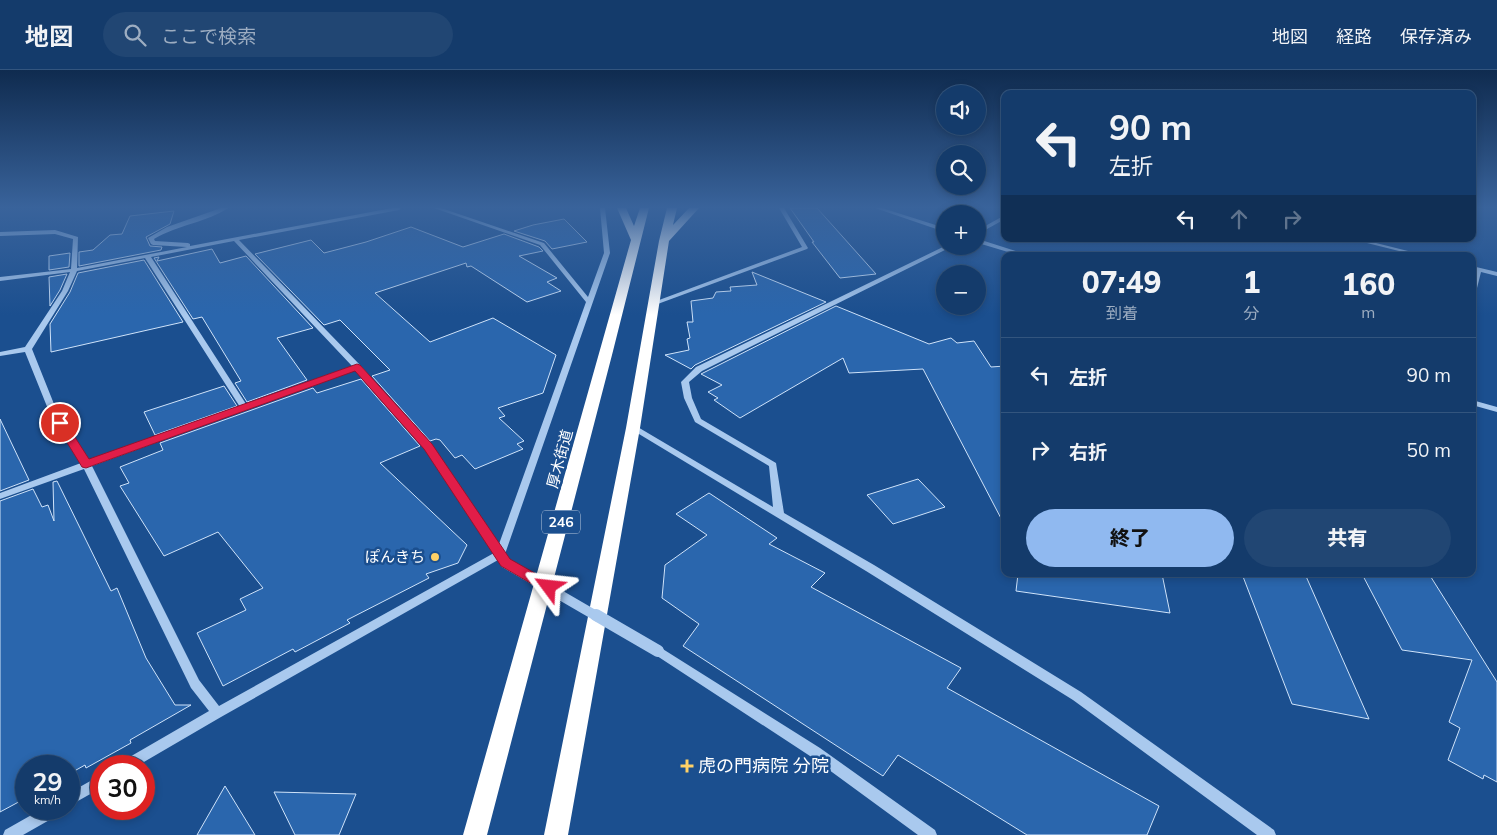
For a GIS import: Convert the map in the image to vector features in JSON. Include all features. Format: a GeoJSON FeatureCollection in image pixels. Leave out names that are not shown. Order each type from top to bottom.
{"type":"FeatureCollection","features":[{"type":"Feature","properties":{"kind":"highway","name":"厚木街道"},"geometry":{"type":"LineString","coordinates":[[475,835],[606,355],[634,244]]}},
{"type":"Feature","properties":{"kind":"highway"},"geometry":{"type":"LineString","coordinates":[[556,835],[633,428],[664,244]]}},
{"type":"Feature","properties":{"kind":"street"},"geometry":{"type":"LineString","coordinates":[[0,354],[28,349],[66,291],[74,270],[76,244]]}},
{"type":"Feature","properties":{"kind":"street"},"geometry":{"type":"LineString","coordinates":[[164,244],[201,246]]}},
{"type":"Feature","properties":{"kind":"street"},"geometry":{"type":"LineString","coordinates":[[0,280],[74,270],[214,244]]}},
{"type":"Feature","properties":{"kind":"street"},"geometry":{"type":"LineString","coordinates":[[240,244],[357,367],[428,447],[503,558],[658,651],[815,752],[930,835]]}},
{"type":"Feature","properties":{"kind":"street"},"geometry":{"type":"LineString","coordinates":[[541,244],[590,303]]}},
{"type":"Feature","properties":{"kind":"street"},"geometry":{"type":"LineString","coordinates":[[145,755],[217,713],[503,558],[607,253],[606,244]]}},
{"type":"Feature","properties":{"kind":"street"},"geometry":{"type":"LineString","coordinates":[[653,304],[805,248],[802,244]]}},
{"type":"Feature","properties":{"kind":"street"},"geometry":{"type":"LineString","coordinates":[[989,244],[1014,252]]}},
{"type":"Feature","properties":{"kind":"street"},"geometry":{"type":"LineString","coordinates":[[1374,244],[1408,252]]}},
{"type":"Feature","properties":{"kind":"street"},"geometry":{"type":"LineString","coordinates":[[779,514],[773,465],[698,420],[688,398],[685,382],[699,369],[936,253]]}},
{"type":"Feature","properties":{"kind":"street"},"geometry":{"type":"LineString","coordinates":[[148,256],[244,407]]}},
{"type":"Feature","properties":{"kind":"street"},"geometry":{"type":"LineString","coordinates":[[1476,269],[1497,274]]}},
{"type":"Feature","properties":{"kind":"street"},"geometry":{"type":"LineString","coordinates":[[28,349],[52,409],[86,464],[194,684],[217,713]]}},
{"type":"Feature","properties":{"kind":"street"},"geometry":{"type":"LineString","coordinates":[[0,496],[357,367]]}},
{"type":"Feature","properties":{"kind":"street"},"geometry":{"type":"LineString","coordinates":[[1476,403],[1497,410]]}},
{"type":"Feature","properties":{"kind":"street"},"geometry":{"type":"LineString","coordinates":[[633,428],[779,514],[1077,696],[1270,835]]}},
{"type":"Feature","properties":{"kind":"street"},"geometry":{"type":"LineString","coordinates":[[10,835],[36,820]]}},
{"type":"Feature","properties":{"kind":"building"},"geometry":{"type":"Polygon","coordinates":[[[100,244],[149,244],[150,246],[162,247],[161,250],[79,266],[79,252],[93,250],[100,244]]]}},
{"type":"Feature","properties":{"kind":"building"},"geometry":{"type":"Polygon","coordinates":[[[296,244],[315,244],[324,253],[360,244],[454,244],[463,247],[473,244],[530,244],[539,247],[543,251],[519,256],[557,278],[547,282],[561,291],[527,302],[471,266],[467,267],[466,263],[375,293],[430,342],[493,318],[556,355],[543,393],[498,408],[505,416],[499,418],[524,441],[517,444],[523,449],[475,469],[462,455],[455,458],[440,440],[430,441],[372,376],[390,370],[340,320],[324,325],[255,254],[296,244]]]}},
{"type":"Feature","properties":{"kind":"building"},"geometry":{"type":"Polygon","coordinates":[[[547,244],[578,244],[552,249],[547,244]]]}},
{"type":"Feature","properties":{"kind":"building"},"geometry":{"type":"Polygon","coordinates":[[[813,244],[849,244],[876,274],[840,278],[813,244]]]}},
{"type":"Feature","properties":{"kind":"building"},"geometry":{"type":"Polygon","coordinates":[[[212,249],[220,263],[246,256],[313,328],[277,338],[307,380],[247,402],[235,383],[241,381],[202,317],[193,319],[154,258],[159,257],[157,261],[212,249]]]}},
{"type":"Feature","properties":{"kind":"building"},"geometry":{"type":"Polygon","coordinates":[[[70,253],[69,267],[49,270],[49,256],[70,253]]]}},
{"type":"Feature","properties":{"kind":"building"},"geometry":{"type":"Polygon","coordinates":[[[144,260],[183,322],[51,352],[50,324],[70,292],[78,273],[144,260]]]}},
{"type":"Feature","properties":{"kind":"building"},"geometry":{"type":"Polygon","coordinates":[[[752,272],[826,302],[695,365],[691,369],[665,355],[689,350],[687,339],[690,338],[687,322],[693,322],[691,301],[713,298],[716,292],[731,291],[730,287],[757,285],[752,272]]]}},
{"type":"Feature","properties":{"kind":"building"},"geometry":{"type":"Polygon","coordinates":[[[67,274],[60,290],[50,306],[49,277],[67,274]]]}},
{"type":"Feature","properties":{"kind":"building"},"geometry":{"type":"Polygon","coordinates":[[[836,306],[929,344],[951,338],[957,343],[974,341],[991,367],[1001,366],[1001,518],[923,369],[849,373],[843,358],[740,418],[714,400],[718,398],[708,392],[722,385],[701,374],[836,306]]]}},
{"type":"Feature","properties":{"kind":"building"},"geometry":{"type":"Polygon","coordinates":[[[361,379],[420,446],[380,463],[467,545],[458,563],[426,574],[429,578],[347,620],[350,623],[295,652],[293,649],[223,686],[197,633],[246,610],[240,599],[263,588],[218,532],[164,556],[120,486],[129,483],[120,467],[163,450],[160,443],[313,388],[317,393],[361,379]]]}},
{"type":"Feature","properties":{"kind":"building"},"geometry":{"type":"Polygon","coordinates":[[[224,386],[237,406],[155,435],[144,412],[224,386]]]}},
{"type":"Feature","properties":{"kind":"building"},"geometry":{"type":"Polygon","coordinates":[[[0,419],[29,480],[0,491],[0,419]]]}},
{"type":"Feature","properties":{"kind":"building"},"geometry":{"type":"Polygon","coordinates":[[[918,479],[945,507],[893,524],[867,495],[918,479]]]}},
{"type":"Feature","properties":{"kind":"building"},"geometry":{"type":"Polygon","coordinates":[[[57,481],[111,591],[117,588],[146,658],[175,705],[191,705],[130,740],[131,743],[109,755],[90,755],[90,766],[86,768],[85,765],[80,768],[80,755],[15,755],[15,804],[0,812],[0,501],[33,489],[42,507],[48,505],[54,521],[53,482],[57,481]]]}},
{"type":"Feature","properties":{"kind":"building"},"geometry":{"type":"Polygon","coordinates":[[[709,493],[777,538],[769,544],[825,573],[811,587],[961,668],[947,688],[1159,806],[1147,835],[1027,835],[898,755],[883,776],[683,646],[699,624],[662,598],[665,565],[707,535],[676,514],[709,493]]]}},
{"type":"Feature","properties":{"kind":"building"},"geometry":{"type":"Polygon","coordinates":[[[1018,577],[1163,577],[1170,613],[1016,591],[1018,577]]]}},
{"type":"Feature","properties":{"kind":"building"},"geometry":{"type":"Polygon","coordinates":[[[1243,577],[1306,577],[1369,719],[1292,704],[1243,577]]]}},
{"type":"Feature","properties":{"kind":"building"},"geometry":{"type":"Polygon","coordinates":[[[1364,577],[1431,577],[1497,682],[1497,782],[1484,775],[1483,779],[1448,760],[1460,728],[1449,722],[1472,660],[1402,650],[1364,577]]]}},
{"type":"Feature","properties":{"kind":"building"},"geometry":{"type":"Polygon","coordinates":[[[225,786],[255,835],[197,835],[225,786]]]}},
{"type":"Feature","properties":{"kind":"building"},"geometry":{"type":"Polygon","coordinates":[[[274,792],[356,794],[339,835],[295,835],[274,792]]]}},
{"type":"Feature","properties":{"kind":"place","name":"ぽんきち"},"geometry":{"type":"Point","coordinates":[435,557]}},
{"type":"Feature","properties":{"kind":"place","name":"虎の門病院 分院"},"geometry":{"type":"Point","coordinates":[687,766]}},
{"type":"Feature","properties":{"kind":"route"},"geometry":{"type":"LineString","coordinates":[[60,423],[86,464],[357,367],[428,447],[505,562],[549,587]]}}]}
